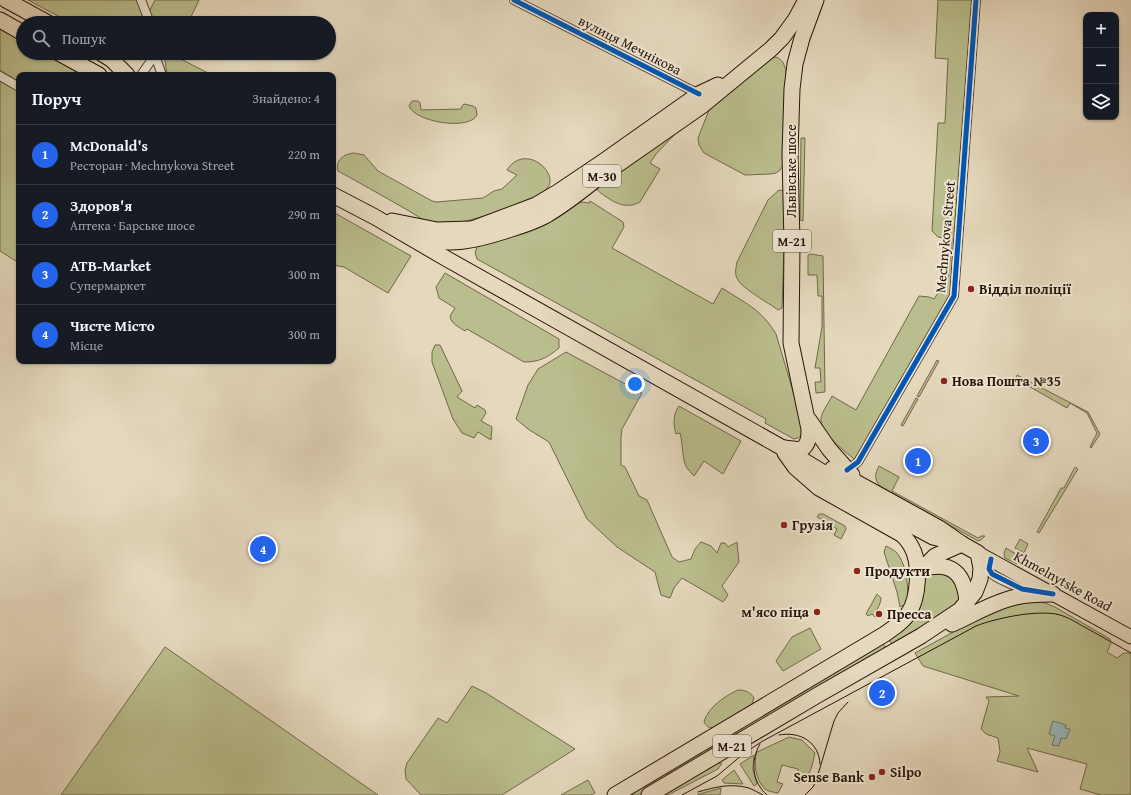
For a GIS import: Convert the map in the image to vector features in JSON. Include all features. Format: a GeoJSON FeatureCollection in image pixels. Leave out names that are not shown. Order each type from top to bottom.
{"type":"FeatureCollection","features":[{"type":"Feature","properties":{"kind":"highway"},"geometry":{"type":"LineString","coordinates":[[6,0],[35,16]]}},
{"type":"Feature","properties":{"kind":"highway"},"geometry":{"type":"LineString","coordinates":[[407,235],[447,259],[448,250],[453,242],[464,232],[536,205],[558,192],[696,92],[736,78],[782,38],[795,20],[806,0]]}},
{"type":"Feature","properties":{"kind":"highway","name":"Львівське шосе"},"geometry":{"type":"LineString","coordinates":[[807,416],[794,362],[791,342],[791,125],[792,89],[795,64],[802,38],[816,0]]}},
{"type":"Feature","properties":{"kind":"highway"},"geometry":{"type":"LineString","coordinates":[[0,20],[16,29]]}},
{"type":"Feature","properties":{"kind":"highway"},"geometry":{"type":"LineString","coordinates":[[72,60],[94,72]]}},
{"type":"Feature","properties":{"kind":"highway"},"geometry":{"type":"LineString","coordinates":[[112,60],[124,72]]}},
{"type":"Feature","properties":{"kind":"highway","name":"М-30"},"geometry":{"type":"LineString","coordinates":[[336,196],[375,216],[407,235],[429,240],[453,242],[479,240],[521,227],[544,216],[578,194],[594,181],[703,104],[736,78]]}},
{"type":"Feature","properties":{"kind":"highway","name":"М-30"},"geometry":{"type":"LineString","coordinates":[[375,216],[437,230],[476,228]]}},
{"type":"Feature","properties":{"kind":"highway","name":"М-21"},"geometry":{"type":"LineString","coordinates":[[447,259],[782,447],[828,466],[939,528],[962,544],[984,556],[980,579],[975,592],[960,610],[921,636],[649,795]]}},
{"type":"Feature","properties":{"kind":"highway"},"geometry":{"type":"LineString","coordinates":[[782,447],[801,450],[807,445],[810,429],[807,416]]}},
{"type":"Feature","properties":{"kind":"highway","name":"М-21"},"geometry":{"type":"LineString","coordinates":[[807,416],[816,432],[847,470],[865,488]]}},
{"type":"Feature","properties":{"kind":"highway"},"geometry":{"type":"LineString","coordinates":[[782,447],[824,473],[846,490],[933,537],[962,544]]}},
{"type":"Feature","properties":{"kind":"highway","name":"М-21"},"geometry":{"type":"LineString","coordinates":[[615,795],[885,634],[899,624],[908,614],[913,604],[920,574],[912,547],[901,534],[819,488],[795,467],[782,447]]}},
{"type":"Feature","properties":{"kind":"highway"},"geometry":{"type":"LineString","coordinates":[[920,574],[929,561],[935,556],[962,544]]}},
{"type":"Feature","properties":{"kind":"highway"},"geometry":{"type":"LineString","coordinates":[[920,574],[940,565],[953,570],[959,575],[963,582],[966,591],[966,603]]}},
{"type":"Feature","properties":{"kind":"highway"},"geometry":{"type":"LineString","coordinates":[[921,636],[1007,599],[1028,594],[1053,594]]}},
{"type":"Feature","properties":{"kind":"main road","name":"Khmelnytske Road"},"geometry":{"type":"LineString","coordinates":[[984,556],[1131,637]]}},
{"type":"Feature","properties":{"kind":"street"},"geometry":{"type":"LineString","coordinates":[[141,0],[147,16]]}},
{"type":"Feature","properties":{"kind":"street","name":"вулиця Мечнікова"},"geometry":{"type":"LineString","coordinates":[[514,0],[696,92]]}},
{"type":"Feature","properties":{"kind":"street","name":"Mechnykova Street"},"geometry":{"type":"LineString","coordinates":[[847,470],[858,462],[954,296],[976,0]]}},
{"type":"Feature","properties":{"kind":"street"},"geometry":{"type":"LineString","coordinates":[[143,72],[151,60]]}},
{"type":"Feature","properties":{"kind":"street"},"geometry":{"type":"LineString","coordinates":[[157,60],[161,72]]}},
{"type":"Feature","properties":{"kind":"street"},"geometry":{"type":"LineString","coordinates":[[0,76],[16,84]]}},
{"type":"Feature","properties":{"kind":"green space"},"geometry":{"type":"Polygon","coordinates":[[[28,0],[141,0],[148,14],[155,0],[199,0],[191,16],[58,16],[28,0]]]}},
{"type":"Feature","properties":{"kind":"green space"},"geometry":{"type":"Polygon","coordinates":[[[938,0],[976,0],[954,296],[858,462],[841,448],[824,430],[821,418],[823,413],[832,396],[856,410],[919,296],[934,299],[948,278],[952,239],[938,237],[932,231],[938,123],[945,123],[948,59],[935,58],[938,0]]]}},
{"type":"Feature","properties":{"kind":"green space"},"geometry":{"type":"Polygon","coordinates":[[[0,28],[16,37],[16,60],[56,60],[77,72],[16,72],[16,80],[0,70],[0,28]]]}},
{"type":"Feature","properties":{"kind":"green space"},"geometry":{"type":"Polygon","coordinates":[[[776,57],[783,62],[786,71],[784,164],[776,173],[745,175],[704,153],[699,145],[698,138],[715,99],[771,58],[776,57]]]}},
{"type":"Feature","properties":{"kind":"green space"},"geometry":{"type":"Polygon","coordinates":[[[165,60],[183,60],[206,72],[167,72],[165,60]]]}},
{"type":"Feature","properties":{"kind":"green space"},"geometry":{"type":"Polygon","coordinates":[[[0,78],[16,87],[16,261],[0,251],[0,78]]]}},
{"type":"Feature","properties":{"kind":"green space"},"geometry":{"type":"Polygon","coordinates":[[[412,101],[418,101],[420,103],[421,110],[461,109],[464,104],[476,108],[477,115],[472,120],[464,123],[431,120],[413,112],[409,106],[412,101]]]}},
{"type":"Feature","properties":{"kind":"green space"},"geometry":{"type":"Polygon","coordinates":[[[678,131],[656,154],[650,163],[660,169],[640,202],[631,205],[622,205],[609,199],[598,190],[596,187],[678,131]]]}},
{"type":"Feature","properties":{"kind":"green space"},"geometry":{"type":"Polygon","coordinates":[[[801,138],[805,138],[803,221],[800,220],[801,138]]]}},
{"type":"Feature","properties":{"kind":"green space"},"geometry":{"type":"Polygon","coordinates":[[[354,153],[364,155],[378,171],[432,201],[437,202],[483,198],[494,191],[502,189],[517,175],[507,170],[514,162],[523,159],[531,159],[545,168],[549,174],[550,181],[548,187],[541,194],[503,210],[463,222],[438,224],[428,222],[338,171],[337,167],[341,158],[354,153]]]}},
{"type":"Feature","properties":{"kind":"green space"},"geometry":{"type":"Polygon","coordinates":[[[779,190],[786,191],[782,308],[778,310],[750,292],[741,284],[736,276],[736,271],[737,262],[768,200],[779,190]]]}},
{"type":"Feature","properties":{"kind":"green space"},"geometry":{"type":"Polygon","coordinates":[[[590,201],[623,222],[624,227],[612,248],[713,304],[722,288],[752,307],[764,318],[776,334],[802,422],[802,433],[799,437],[794,439],[765,423],[766,419],[477,259],[475,252],[478,245],[571,205],[582,202],[589,203],[590,201]]]}},
{"type":"Feature","properties":{"kind":"green space"},"geometry":{"type":"Polygon","coordinates":[[[336,214],[411,256],[388,293],[344,267],[336,266],[336,214]]]}},
{"type":"Feature","properties":{"kind":"green space"},"geometry":{"type":"Polygon","coordinates":[[[808,255],[823,256],[825,392],[816,393],[815,382],[821,382],[820,368],[815,368],[822,327],[822,296],[818,296],[817,275],[808,275],[808,255]]]}},
{"type":"Feature","properties":{"kind":"green space"},"geometry":{"type":"Polygon","coordinates":[[[445,273],[559,339],[559,348],[543,359],[524,362],[467,329],[465,331],[458,327],[452,321],[450,316],[455,308],[439,298],[436,287],[445,273]]]}},
{"type":"Feature","properties":{"kind":"green space"},"geometry":{"type":"Polygon","coordinates":[[[435,345],[440,345],[462,391],[457,397],[475,408],[477,405],[485,410],[486,413],[481,421],[492,427],[491,440],[478,432],[474,438],[462,433],[453,419],[432,362],[432,352],[435,345]]]}},
{"type":"Feature","properties":{"kind":"green space"},"geometry":{"type":"Polygon","coordinates":[[[566,352],[642,393],[622,429],[621,465],[625,467],[639,496],[647,500],[672,557],[679,562],[691,559],[695,549],[701,542],[711,546],[717,553],[721,543],[725,543],[728,547],[737,542],[739,562],[722,586],[728,595],[723,602],[682,578],[674,588],[670,598],[661,595],[655,572],[617,547],[587,519],[549,442],[528,429],[516,419],[528,385],[538,369],[566,352]]]}},
{"type":"Feature","properties":{"kind":"green space"},"geometry":{"type":"Polygon","coordinates":[[[937,360],[939,361],[919,397],[917,396],[937,360]]]}},
{"type":"Feature","properties":{"kind":"green space"},"geometry":{"type":"Polygon","coordinates":[[[1017,375],[1088,412],[1100,434],[1091,448],[1090,447],[1097,433],[1087,413],[1070,403],[1067,408],[1016,379],[1017,375]]]}},
{"type":"Feature","properties":{"kind":"green space"},"geometry":{"type":"Polygon","coordinates":[[[916,398],[918,399],[903,426],[901,425],[916,398]]]}},
{"type":"Feature","properties":{"kind":"green space"},"geometry":{"type":"Polygon","coordinates":[[[679,406],[741,441],[723,474],[704,461],[694,476],[685,465],[680,433],[676,434],[674,427],[674,420],[679,406]]]}},
{"type":"Feature","properties":{"kind":"green space"},"geometry":{"type":"Polygon","coordinates":[[[879,466],[899,477],[892,491],[978,538],[985,536],[978,541],[880,486],[876,476],[879,466]]]}},
{"type":"Feature","properties":{"kind":"green space"},"geometry":{"type":"Polygon","coordinates":[[[1075,467],[1078,469],[1039,533],[1037,532],[1061,488],[1064,488],[1075,467]]]}},
{"type":"Feature","properties":{"kind":"green space"},"geometry":{"type":"Polygon","coordinates":[[[819,514],[823,514],[845,526],[846,529],[841,539],[834,535],[837,529],[832,526],[829,532],[821,527],[824,521],[817,517],[819,514]]]}},
{"type":"Feature","properties":{"kind":"green space"},"geometry":{"type":"Polygon","coordinates":[[[1020,539],[1028,544],[1024,553],[1015,548],[1020,539]]]}},
{"type":"Feature","properties":{"kind":"green space"},"geometry":{"type":"Polygon","coordinates":[[[886,546],[897,553],[905,570],[908,591],[907,603],[900,607],[897,592],[884,552],[886,546]]]}},
{"type":"Feature","properties":{"kind":"green space"},"geometry":{"type":"Polygon","coordinates":[[[1006,548],[1021,557],[1017,564],[1005,558],[1004,553],[1006,548]]]}},
{"type":"Feature","properties":{"kind":"green space"},"geometry":{"type":"Polygon","coordinates":[[[941,572],[951,579],[958,588],[960,597],[956,606],[893,646],[889,640],[921,577],[941,572]]]}},
{"type":"Feature","properties":{"kind":"green space"},"geometry":{"type":"Polygon","coordinates":[[[877,594],[881,598],[876,612],[876,617],[872,614],[868,616],[866,614],[877,594]]]}},
{"type":"Feature","properties":{"kind":"green space"},"geometry":{"type":"Polygon","coordinates":[[[1040,601],[1055,607],[1110,639],[1111,643],[1107,652],[1117,658],[1124,653],[1131,653],[1131,795],[1101,795],[1080,789],[1087,764],[1027,748],[1038,772],[997,761],[1000,752],[998,738],[986,734],[981,729],[989,701],[986,697],[1019,696],[923,666],[915,653],[1008,602],[1040,601]]]}},
{"type":"Feature","properties":{"kind":"green space"},"geometry":{"type":"Polygon","coordinates":[[[810,628],[821,649],[783,671],[776,661],[792,637],[810,628]]]}},
{"type":"Feature","properties":{"kind":"green space"},"geometry":{"type":"Polygon","coordinates":[[[882,642],[886,648],[643,795],[627,795],[730,736],[882,642]]]}},
{"type":"Feature","properties":{"kind":"green space"},"geometry":{"type":"Polygon","coordinates":[[[165,647],[378,795],[61,795],[165,647]]]}},
{"type":"Feature","properties":{"kind":"green space"},"geometry":{"type":"Polygon","coordinates":[[[472,686],[486,693],[575,749],[502,795],[421,795],[406,779],[405,770],[407,763],[438,718],[447,723],[472,686]]]}},
{"type":"Feature","properties":{"kind":"green space"},"geometry":{"type":"Polygon","coordinates":[[[738,690],[748,692],[754,698],[751,707],[714,728],[707,726],[704,722],[713,707],[728,695],[738,690]]]}},
{"type":"Feature","properties":{"kind":"green space"},"geometry":{"type":"Polygon","coordinates":[[[789,737],[802,740],[815,753],[810,771],[806,778],[798,784],[798,769],[782,765],[777,782],[783,784],[778,793],[768,791],[762,786],[757,777],[755,761],[757,752],[789,737]]]}},
{"type":"Feature","properties":{"kind":"green space"},"geometry":{"type":"Polygon","coordinates":[[[754,755],[753,770],[757,784],[754,786],[740,764],[754,755]]]}},
{"type":"Feature","properties":{"kind":"green space"},"geometry":{"type":"Polygon","coordinates":[[[718,763],[722,763],[718,769],[668,795],[663,795],[718,763]]]}},
{"type":"Feature","properties":{"kind":"green space"},"geometry":{"type":"Polygon","coordinates":[[[734,770],[743,784],[724,783],[722,780],[734,770]]]}},
{"type":"Feature","properties":{"kind":"green space"},"geometry":{"type":"Polygon","coordinates":[[[588,780],[595,793],[591,795],[561,795],[588,780]]]}},
{"type":"Feature","properties":{"kind":"green space"},"geometry":{"type":"Polygon","coordinates":[[[721,788],[720,795],[697,795],[699,794],[721,788]]]}},
{"type":"Feature","properties":{"kind":"water"},"geometry":{"type":"Polygon","coordinates":[[[1053,721],[1066,725],[1065,728],[1070,729],[1066,739],[1061,738],[1059,746],[1052,745],[1055,736],[1049,734],[1053,721]]]}},
{"type":"Feature","properties":{"kind":"tram line"},"geometry":{"type":"LineString","coordinates":[[682,795],[717,776],[742,755],[761,742],[976,626],[985,623],[1020,615],[1044,613],[1054,614],[1070,619],[1131,653]]}},
{"type":"Feature","properties":{"kind":"tram line"},"geometry":{"type":"LineString","coordinates":[[805,795],[813,787],[816,781],[834,721],[838,713],[848,702]]}},
{"type":"Feature","properties":{"kind":"tram line"},"geometry":{"type":"LineString","coordinates":[[779,735],[794,735],[807,740],[816,750],[819,756],[820,764]]}},
{"type":"Feature","properties":{"kind":"tram line"},"geometry":{"type":"LineString","coordinates":[[760,744],[755,757],[754,771],[758,784],[767,795]]}},
{"type":"Feature","properties":{"kind":"tram line"},"geometry":{"type":"LineString","coordinates":[[698,792],[717,787],[736,786],[749,788],[763,795]]}},
{"type":"Feature","properties":{"kind":"cycle path"},"geometry":{"type":"LineString","coordinates":[[514,0],[699,94]]}},
{"type":"Feature","properties":{"kind":"cycle path"},"geometry":{"type":"LineString","coordinates":[[847,470],[858,462],[954,296],[976,0]]}},
{"type":"Feature","properties":{"kind":"cycle path"},"geometry":{"type":"LineString","coordinates":[[991,559],[989,569],[992,574],[1022,589],[1053,594]]}},
{"type":"Feature","properties":{"kind":"place","name":"Відділ поліції"},"geometry":{"type":"Point","coordinates":[971,289]}},
{"type":"Feature","properties":{"kind":"place","name":"Нова Пошта №35"},"geometry":{"type":"Point","coordinates":[944,381]}},
{"type":"Feature","properties":{"kind":"place","name":"ATB-Market"},"geometry":{"type":"Point","coordinates":[1036,441]}},
{"type":"Feature","properties":{"kind":"place","name":"McDonald's"},"geometry":{"type":"Point","coordinates":[918,461]}},
{"type":"Feature","properties":{"kind":"place","name":"Грузія"},"geometry":{"type":"Point","coordinates":[784,525]}},
{"type":"Feature","properties":{"kind":"place","name":"Чисте Місто"},"geometry":{"type":"Point","coordinates":[263,549]}},
{"type":"Feature","properties":{"kind":"place","name":"Продукти"},"geometry":{"type":"Point","coordinates":[857,571]}},
{"type":"Feature","properties":{"kind":"place","name":"м'ясо піца"},"geometry":{"type":"Point","coordinates":[817,612]}},
{"type":"Feature","properties":{"kind":"place","name":"Пресса"},"geometry":{"type":"Point","coordinates":[879,614]}},
{"type":"Feature","properties":{"kind":"place","name":"Здоров'я"},"geometry":{"type":"Point","coordinates":[882,693]}},
{"type":"Feature","properties":{"kind":"place","name":"Silpo"},"geometry":{"type":"Point","coordinates":[882,772]}},
{"type":"Feature","properties":{"kind":"place","name":"Sense Bank"},"geometry":{"type":"Point","coordinates":[872,777]}}]}
